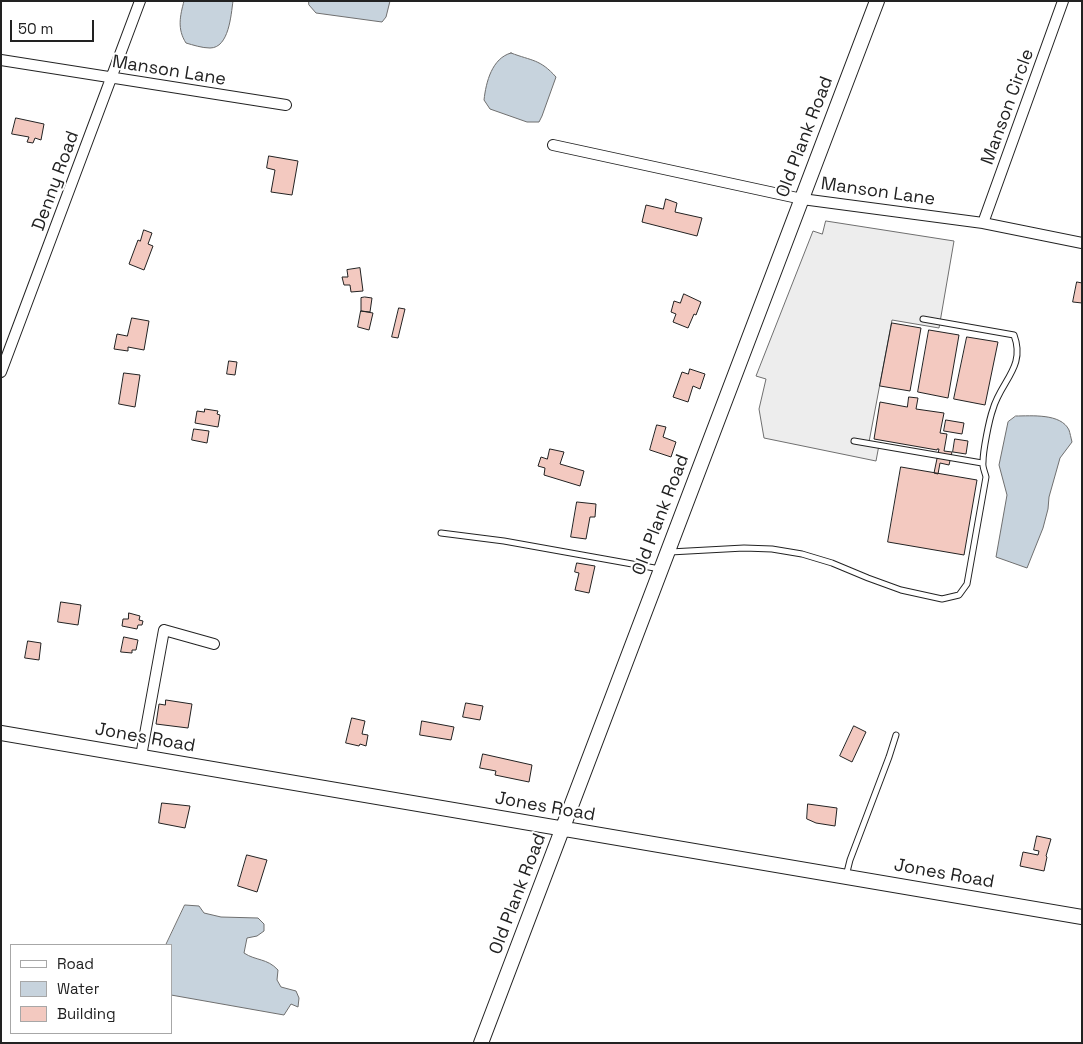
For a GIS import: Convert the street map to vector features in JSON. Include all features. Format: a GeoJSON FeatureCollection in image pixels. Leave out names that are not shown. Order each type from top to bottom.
{"type":"FeatureCollection","features":[{"type":"Feature","properties":{"kind":"street","name":"Denny Road"},"geometry":{"type":"LineString","coordinates":[[1,372],[140,1]]}},
{"type":"Feature","properties":{"kind":"street","name":"Old Plank Road"},"geometry":{"type":"LineString","coordinates":[[481,1043],[877,1]]}},
{"type":"Feature","properties":{"kind":"street","name":"Manson Circle"},"geometry":{"type":"LineString","coordinates":[[983,223],[1063,1]]}},
{"type":"Feature","properties":{"kind":"street","name":"Manson Lane"},"geometry":{"type":"LineString","coordinates":[[1,60],[286,105]]}},
{"type":"Feature","properties":{"kind":"street","name":"Manson Lane"},"geometry":{"type":"LineString","coordinates":[[553,145],[802,199],[983,223],[1082,242]]}},
{"type":"Feature","properties":{"kind":"street"},"geometry":{"type":"LineString","coordinates":[[141,756],[164,630],[214,644]]}},
{"type":"Feature","properties":{"kind":"street","name":"Jones Road"},"geometry":{"type":"LineString","coordinates":[[1,733],[1082,917]]}},
{"type":"Feature","properties":{"kind":"lane"},"geometry":{"type":"LineString","coordinates":[[666,552],[744,548],[772,549],[802,554],[832,563],[901,590],[942,599],[959,595],[967,584],[986,477],[982,463],[993,408],[1014,370],[1018,351],[1014,335],[923,319]]}},
{"type":"Feature","properties":{"kind":"lane"},"geometry":{"type":"LineString","coordinates":[[854,441],[982,463]]}},
{"type":"Feature","properties":{"kind":"lane"},"geometry":{"type":"LineString","coordinates":[[441,533],[504,541],[660,569]]}},
{"type":"Feature","properties":{"kind":"lane"},"geometry":{"type":"LineString","coordinates":[[845,876],[896,735]]}},
{"type":"Feature","properties":{"kind":"shaded area"},"geometry":{"type":"Polygon","coordinates":[[[826,221],[954,241],[939,328],[892,320],[869,442],[879,445],[876,461],[764,438],[759,409],[766,379],[756,376],[813,231],[822,234],[826,221]]]}},
{"type":"Feature","properties":{"kind":"water"},"geometry":{"type":"Polygon","coordinates":[[[184,1],[233,1],[228,30],[221,43],[216,47],[201,47],[186,43],[180,28],[184,1]]]}},
{"type":"Feature","properties":{"kind":"water"},"geometry":{"type":"Polygon","coordinates":[[[309,1],[390,1],[386,17],[382,22],[316,13],[309,5],[309,1]]]}},
{"type":"Feature","properties":{"kind":"water"},"geometry":{"type":"Polygon","coordinates":[[[511,53],[540,64],[556,77],[539,122],[527,122],[490,109],[484,100],[488,79],[495,65],[504,56],[511,53]]]}},
{"type":"Feature","properties":{"kind":"water"},"geometry":{"type":"Polygon","coordinates":[[[1016,416],[1053,418],[1065,425],[1069,430],[1072,442],[1060,458],[1043,528],[1027,568],[996,557],[1007,495],[999,465],[1008,422],[1016,416]]]}},
{"type":"Feature","properties":{"kind":"water"},"geometry":{"type":"Polygon","coordinates":[[[185,905],[199,906],[204,913],[221,917],[258,918],[264,924],[264,931],[257,936],[247,938],[244,953],[270,963],[278,970],[277,980],[281,987],[296,991],[299,998],[298,1007],[291,1004],[284,1015],[172,995],[172,944],[166,944],[185,905]]]}},
{"type":"Feature","properties":{"kind":"building"},"geometry":{"type":"Polygon","coordinates":[[[16,118],[44,124],[41,140],[35,138],[33,143],[27,142],[29,137],[12,134],[16,118]]]}},
{"type":"Feature","properties":{"kind":"building"},"geometry":{"type":"Polygon","coordinates":[[[269,156],[298,161],[292,195],[271,192],[275,170],[267,168],[269,156]]]}},
{"type":"Feature","properties":{"kind":"building"},"geometry":{"type":"Polygon","coordinates":[[[666,199],[677,203],[675,212],[702,218],[697,236],[642,222],[646,205],[663,209],[666,199]]]}},
{"type":"Feature","properties":{"kind":"building"},"geometry":{"type":"Polygon","coordinates":[[[144,230],[152,233],[148,244],[153,246],[144,270],[129,264],[144,230]]]}},
{"type":"Feature","properties":{"kind":"building"},"geometry":{"type":"Polygon","coordinates":[[[360,268],[363,291],[351,292],[350,285],[344,285],[342,277],[348,277],[347,270],[360,268]]]}},
{"type":"Feature","properties":{"kind":"building"},"geometry":{"type":"Polygon","coordinates":[[[1077,282],[1082,283],[1082,303],[1073,302],[1077,282]]]}},
{"type":"Feature","properties":{"kind":"building"},"geometry":{"type":"Polygon","coordinates":[[[684,294],[701,302],[688,328],[673,322],[676,314],[671,312],[674,301],[680,303],[684,294]]]}},
{"type":"Feature","properties":{"kind":"building"},"geometry":{"type":"Polygon","coordinates":[[[361,298],[372,298],[370,312],[361,311],[361,298]]]}},
{"type":"Feature","properties":{"kind":"building"},"geometry":{"type":"Polygon","coordinates":[[[399,308],[405,309],[398,338],[392,337],[399,308]]]}},
{"type":"Feature","properties":{"kind":"building"},"geometry":{"type":"Polygon","coordinates":[[[361,311],[373,313],[369,330],[358,327],[361,311]]]}},
{"type":"Feature","properties":{"kind":"building"},"geometry":{"type":"Polygon","coordinates":[[[132,318],[149,321],[144,350],[128,347],[128,351],[114,349],[117,334],[127,336],[132,318]]]}},
{"type":"Feature","properties":{"kind":"building"},"geometry":{"type":"Polygon","coordinates":[[[892,323],[921,328],[910,391],[880,386],[892,323]]]}},
{"type":"Feature","properties":{"kind":"building"},"geometry":{"type":"Polygon","coordinates":[[[929,330],[959,335],[948,398],[918,392],[929,330]]]}},
{"type":"Feature","properties":{"kind":"building"},"geometry":{"type":"Polygon","coordinates":[[[967,337],[998,342],[985,405],[954,399],[967,337]]]}},
{"type":"Feature","properties":{"kind":"building"},"geometry":{"type":"Polygon","coordinates":[[[229,361],[237,362],[235,375],[227,374],[229,361]]]}},
{"type":"Feature","properties":{"kind":"building"},"geometry":{"type":"Polygon","coordinates":[[[690,369],[705,374],[700,389],[693,386],[688,402],[673,397],[682,372],[688,374],[690,369]]]}},
{"type":"Feature","properties":{"kind":"building"},"geometry":{"type":"Polygon","coordinates":[[[124,373],[140,375],[135,407],[119,404],[124,373]]]}},
{"type":"Feature","properties":{"kind":"building"},"geometry":{"type":"Polygon","coordinates":[[[909,397],[918,398],[916,409],[944,413],[940,433],[947,434],[944,451],[952,452],[949,465],[940,463],[938,474],[934,473],[939,449],[874,439],[880,402],[907,407],[909,397]]]}},
{"type":"Feature","properties":{"kind":"building"},"geometry":{"type":"Polygon","coordinates":[[[205,409],[218,411],[217,414],[220,415],[218,427],[195,423],[197,411],[204,412],[205,409]]]}},
{"type":"Feature","properties":{"kind":"building"},"geometry":{"type":"Polygon","coordinates":[[[946,420],[964,423],[962,434],[944,431],[946,420]]]}},
{"type":"Feature","properties":{"kind":"building"},"geometry":{"type":"Polygon","coordinates":[[[657,425],[666,427],[663,437],[676,442],[671,457],[650,450],[657,425]]]}},
{"type":"Feature","properties":{"kind":"building"},"geometry":{"type":"Polygon","coordinates":[[[194,429],[209,431],[207,443],[192,440],[194,429]]]}},
{"type":"Feature","properties":{"kind":"building"},"geometry":{"type":"Polygon","coordinates":[[[955,439],[968,441],[966,454],[953,452],[955,439]]]}},
{"type":"Feature","properties":{"kind":"building"},"geometry":{"type":"Polygon","coordinates":[[[550,449],[564,452],[560,464],[584,471],[580,486],[544,475],[545,468],[538,466],[541,457],[547,459],[550,449]]]}},
{"type":"Feature","properties":{"kind":"building"},"geometry":{"type":"Polygon","coordinates":[[[901,467],[977,480],[964,555],[888,542],[901,467]]]}},
{"type":"Feature","properties":{"kind":"building"},"geometry":{"type":"Polygon","coordinates":[[[577,502],[596,504],[595,517],[590,517],[586,539],[571,537],[577,502]]]}},
{"type":"Feature","properties":{"kind":"building"},"geometry":{"type":"Polygon","coordinates":[[[577,563],[595,566],[589,593],[575,590],[579,573],[575,572],[577,563]]]}},
{"type":"Feature","properties":{"kind":"building"},"geometry":{"type":"Polygon","coordinates":[[[61,602],[81,605],[78,625],[58,622],[61,602]]]}},
{"type":"Feature","properties":{"kind":"building"},"geometry":{"type":"Polygon","coordinates":[[[129,613],[140,616],[139,620],[143,621],[142,625],[138,625],[137,629],[122,626],[123,619],[128,619],[129,613]]]}},
{"type":"Feature","properties":{"kind":"building"},"geometry":{"type":"Polygon","coordinates":[[[124,637],[138,640],[136,650],[132,650],[132,653],[121,652],[124,637]]]}},
{"type":"Feature","properties":{"kind":"building"},"geometry":{"type":"Polygon","coordinates":[[[28,641],[41,643],[39,660],[25,658],[28,641]]]}},
{"type":"Feature","properties":{"kind":"building"},"geometry":{"type":"Polygon","coordinates":[[[166,700],[192,704],[188,728],[156,724],[159,704],[165,705],[166,700]]]}},
{"type":"Feature","properties":{"kind":"building"},"geometry":{"type":"Polygon","coordinates":[[[466,703],[483,706],[480,720],[463,717],[466,703]]]}},
{"type":"Feature","properties":{"kind":"building"},"geometry":{"type":"Polygon","coordinates":[[[352,718],[365,721],[362,734],[368,735],[366,746],[346,743],[352,718]]]}},
{"type":"Feature","properties":{"kind":"building"},"geometry":{"type":"Polygon","coordinates":[[[422,721],[454,727],[451,740],[420,735],[422,721]]]}},
{"type":"Feature","properties":{"kind":"building"},"geometry":{"type":"Polygon","coordinates":[[[854,726],[866,732],[852,762],[840,756],[854,726]]]}},
{"type":"Feature","properties":{"kind":"building"},"geometry":{"type":"Polygon","coordinates":[[[483,754],[532,765],[529,782],[495,775],[496,771],[480,768],[483,754]]]}},
{"type":"Feature","properties":{"kind":"building"},"geometry":{"type":"Polygon","coordinates":[[[162,803],[190,806],[185,828],[159,823],[162,803]]]}},
{"type":"Feature","properties":{"kind":"building"},"geometry":{"type":"Polygon","coordinates":[[[808,804],[837,808],[835,826],[816,823],[807,819],[808,804]]]}},
{"type":"Feature","properties":{"kind":"building"},"geometry":{"type":"Polygon","coordinates":[[[1037,836],[1051,839],[1044,871],[1020,866],[1023,852],[1038,855],[1039,851],[1034,850],[1037,836]]]}},
{"type":"Feature","properties":{"kind":"building"},"geometry":{"type":"Polygon","coordinates":[[[247,855],[267,860],[257,892],[238,886],[247,855]]]}}]}
